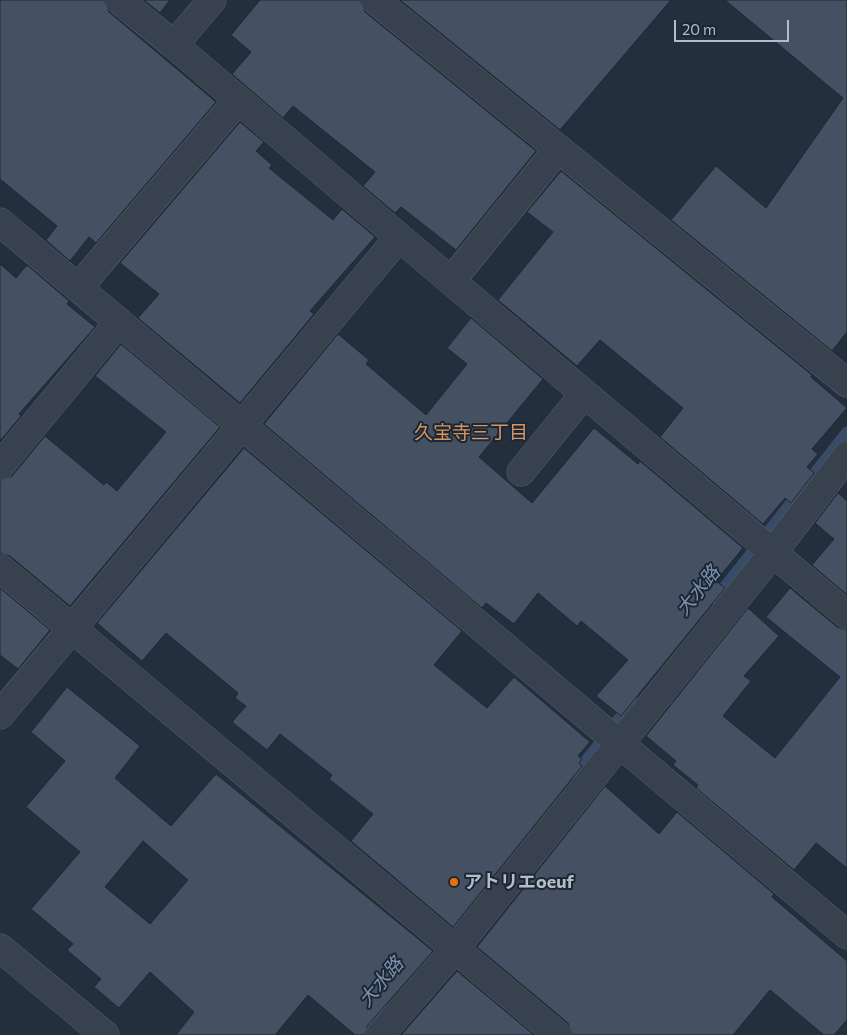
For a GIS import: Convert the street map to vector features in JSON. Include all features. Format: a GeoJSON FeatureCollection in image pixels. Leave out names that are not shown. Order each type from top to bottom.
{"type":"FeatureCollection","features":[{"type":"Feature","properties":{"kind":"street"},"geometry":{"type":"LineString","coordinates":[[119,0],[772,554],[847,615]]}},
{"type":"Feature","properties":{"kind":"street"},"geometry":{"type":"LineString","coordinates":[[174,45],[212,0]]}},
{"type":"Feature","properties":{"kind":"street"},"geometry":{"type":"LineString","coordinates":[[375,0],[847,383]]}},
{"type":"Feature","properties":{"kind":"street"},"geometry":{"type":"LineString","coordinates":[[78,288],[238,100]]}},
{"type":"Feature","properties":{"kind":"street"},"geometry":{"type":"LineString","coordinates":[[451,281],[558,148]]}},
{"type":"Feature","properties":{"kind":"street"},"geometry":{"type":"LineString","coordinates":[[0,222],[847,935]]}},
{"type":"Feature","properties":{"kind":"street"},"geometry":{"type":"LineString","coordinates":[[0,715],[399,238]]}},
{"type":"Feature","properties":{"kind":"street"},"geometry":{"type":"LineString","coordinates":[[0,466],[119,322]]}},
{"type":"Feature","properties":{"kind":"street"},"geometry":{"type":"LineString","coordinates":[[521,472],[584,394]]}},
{"type":"Feature","properties":{"kind":"street"},"geometry":{"type":"LineString","coordinates":[[380,1035],[454,950],[772,554],[847,456]]}},
{"type":"Feature","properties":{"kind":"street"},"geometry":{"type":"LineString","coordinates":[[0,568],[454,950],[558,1035]]}},
{"type":"Feature","properties":{"kind":"street"},"geometry":{"type":"LineString","coordinates":[[0,948],[105,1035]]}},
{"type":"Feature","properties":{"kind":"building"},"geometry":{"type":"Polygon","coordinates":[[[0,0],[104,0],[109,12],[216,102],[96,243],[89,237],[70,261],[46,240],[57,226],[0,179],[0,0]]]}},
{"type":"Feature","properties":{"kind":"building"},"geometry":{"type":"Polygon","coordinates":[[[144,0],[170,0],[160,13],[144,0]]]}},
{"type":"Feature","properties":{"kind":"building"},"geometry":{"type":"Polygon","coordinates":[[[260,0],[360,0],[365,12],[536,151],[456,250],[401,207],[395,213],[363,186],[375,172],[293,106],[283,118],[232,74],[251,52],[231,35],[260,0]]]}},
{"type":"Feature","properties":{"kind":"building"},"geometry":{"type":"Polygon","coordinates":[[[400,0],[671,0],[560,130],[400,0]]]}},
{"type":"Feature","properties":{"kind":"building"},"geometry":{"type":"Polygon","coordinates":[[[725,0],[847,0],[847,332],[832,351],[671,220],[716,166],[766,208],[843,98],[725,0]]]}},
{"type":"Feature","properties":{"kind":"building"},"geometry":{"type":"Polygon","coordinates":[[[240,122],[264,142],[256,151],[272,165],[269,168],[333,220],[342,209],[375,237],[310,311],[314,314],[240,403],[138,318],[159,294],[120,263],[240,122]]]}},
{"type":"Feature","properties":{"kind":"building"},"geometry":{"type":"Polygon","coordinates":[[[561,171],[812,375],[811,377],[847,408],[812,449],[818,454],[807,467],[814,473],[791,503],[785,498],[763,524],[660,437],[683,408],[600,340],[577,366],[498,300],[553,232],[527,212],[561,171]]]}},
{"type":"Feature","properties":{"kind":"building"},"geometry":{"type":"Polygon","coordinates":[[[0,264],[16,278],[27,265],[69,301],[67,304],[95,327],[19,414],[21,416],[0,441],[0,264]]]}},
{"type":"Feature","properties":{"kind":"building"},"geometry":{"type":"Polygon","coordinates":[[[471,318],[543,379],[479,457],[532,503],[594,428],[638,464],[640,461],[743,548],[716,581],[725,588],[621,716],[596,696],[628,660],[581,621],[577,626],[538,593],[514,624],[486,603],[482,608],[264,424],[338,334],[369,360],[366,364],[426,415],[467,364],[447,348],[471,318]]]}},
{"type":"Feature","properties":{"kind":"building"},"geometry":{"type":"Polygon","coordinates":[[[121,344],[220,427],[70,606],[10,556],[0,553],[0,481],[12,476],[45,436],[104,485],[106,482],[117,491],[166,432],[95,376],[121,344]]]}},
{"type":"Feature","properties":{"kind":"building"},"geometry":{"type":"Polygon","coordinates":[[[244,448],[462,631],[434,665],[487,708],[514,677],[590,742],[578,756],[582,759],[579,763],[582,766],[453,927],[351,841],[373,814],[329,779],[332,775],[280,734],[267,750],[232,722],[246,706],[235,698],[238,693],[166,633],[142,661],[97,623],[244,448]]]}},
{"type":"Feature","properties":{"kind":"building"},"geometry":{"type":"Polygon","coordinates":[[[838,493],[847,501],[847,595],[812,565],[834,539],[815,523],[838,493]]]}},
{"type":"Feature","properties":{"kind":"building"},"geometry":{"type":"Polygon","coordinates":[[[0,588],[50,630],[18,669],[0,655],[0,588]]]}},
{"type":"Feature","properties":{"kind":"building"},"geometry":{"type":"Polygon","coordinates":[[[790,588],[837,627],[847,630],[847,868],[816,843],[794,870],[696,788],[698,785],[673,765],[676,761],[646,736],[748,608],[779,636],[744,676],[751,681],[723,716],[775,758],[840,677],[766,617],[790,588]]]}},
{"type":"Feature","properties":{"kind":"building"},"geometry":{"type":"Polygon","coordinates":[[[67,687],[140,746],[115,778],[171,826],[216,774],[433,951],[368,1025],[365,1035],[355,1035],[308,995],[275,1035],[176,1035],[194,1012],[150,972],[119,1008],[94,987],[101,979],[67,950],[73,944],[31,909],[80,852],[26,807],[65,761],[31,732],[67,687]],[[143,841],[105,887],[150,924],[188,880],[143,841]]]}},
{"type":"Feature","properties":{"kind":"building"},"geometry":{"type":"Polygon","coordinates":[[[605,786],[659,834],[677,812],[774,894],[772,897],[847,961],[847,1020],[834,1035],[824,1035],[770,990],[733,1035],[573,1035],[568,1023],[477,947],[605,786]]]}},
{"type":"Feature","properties":{"kind":"building"},"geometry":{"type":"Polygon","coordinates":[[[457,971],[534,1035],[401,1035],[457,971]]]}},
{"type":"Feature","properties":{"kind":"waterway","name":"大水路"},"geometry":{"type":"LineString","coordinates":[[715,599],[847,432]]}},
{"type":"Feature","properties":{"kind":"waterway","name":"大水路"},"geometry":{"type":"LineString","coordinates":[[576,773],[633,701]]}},
{"type":"Feature","properties":{"kind":"waterway","name":"大水路"},"geometry":{"type":"LineString","coordinates":[[360,1035],[381,1009]]}},
{"type":"Feature","properties":{"kind":"place","name":"アトリエoeuf"},"geometry":{"type":"Point","coordinates":[454,882]}},
{"type":"Feature","properties":{"kind":"district","name":"久宝寺三丁目"},"geometry":{"type":"Point","coordinates":[471,433]}}]}
